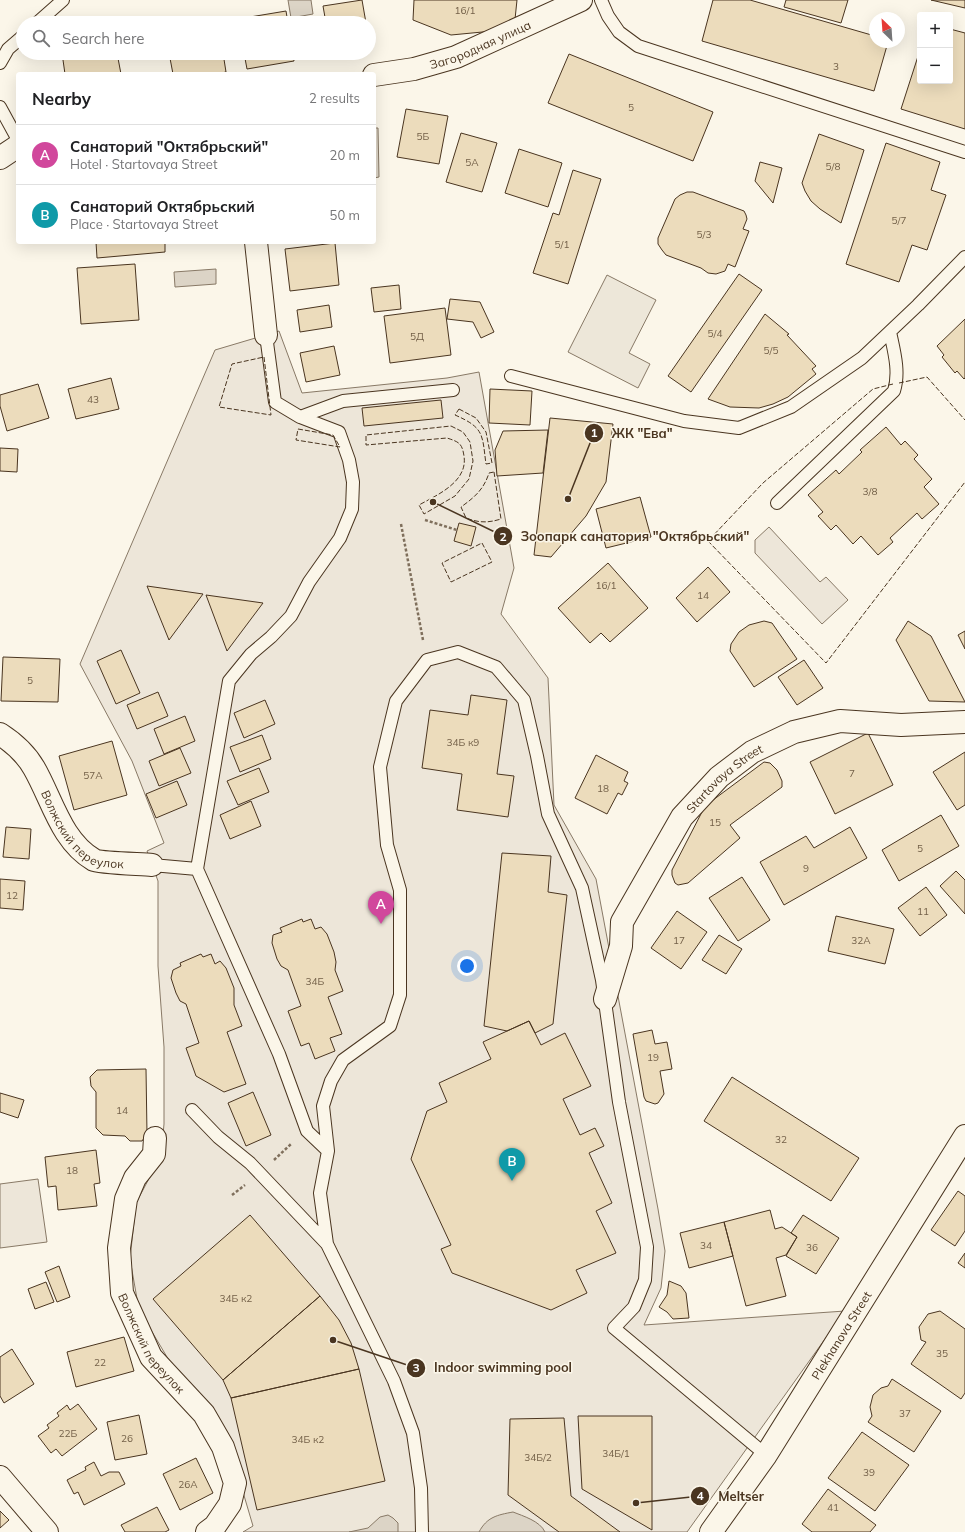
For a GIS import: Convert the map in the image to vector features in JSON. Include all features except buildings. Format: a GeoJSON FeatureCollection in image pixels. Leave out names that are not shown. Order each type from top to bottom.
{"type":"FeatureCollection","features":[{"type":"Feature","properties":{"kind":"street","name":"Загородная улица"},"geometry":{"type":"LineString","coordinates":[[376,75],[414,69],[456,57],[581,0]]}},
{"type":"Feature","properties":{"kind":"street"},"geometry":{"type":"LineString","coordinates":[[0,158],[16,147]]}},
{"type":"Feature","properties":{"kind":"street"},"geometry":{"type":"LineString","coordinates":[[256,244],[266,335]]}},
{"type":"Feature","properties":{"kind":"street","name":"Startovaya Street"},"geometry":{"type":"LineString","coordinates":[[605,999],[621,946],[622,922],[682,817],[719,777],[752,752],[794,732],[840,721],[901,725],[965,722]]}},
{"type":"Feature","properties":{"kind":"street","name":"Волжский переулок"},"geometry":{"type":"LineString","coordinates":[[0,734],[16,744],[34,767],[62,825],[78,847],[96,861],[152,865]]}},
{"type":"Feature","properties":{"kind":"street","name":"Plekhanova Street"},"geometry":{"type":"LineString","coordinates":[[712,1532],[766,1455],[965,1136]]}},
{"type":"Feature","properties":{"kind":"street","name":"Волжский переулок"},"geometry":{"type":"LineString","coordinates":[[155,1138],[154,1154],[135,1178],[126,1199],[119,1248],[122,1293],[151,1356],[204,1414],[224,1447],[234,1483],[233,1490],[230,1504],[214,1526],[207,1532]]}},
{"type":"Feature","properties":{"kind":"street"},"geometry":{"type":"LineString","coordinates":[[0,1477],[47,1532]]}},
{"type":"Feature","properties":{"kind":"lane"},"geometry":{"type":"LineString","coordinates":[[46,16],[63,0]]}},
{"type":"Feature","properties":{"kind":"lane"},"geometry":{"type":"LineString","coordinates":[[601,0],[608,16],[619,32],[638,46],[965,152]]}},
{"type":"Feature","properties":{"kind":"lane"},"geometry":{"type":"LineString","coordinates":[[0,63],[8,49],[16,42]]}},
{"type":"Feature","properties":{"kind":"lane"},"geometry":{"type":"LineString","coordinates":[[0,107],[16,136]]}},
{"type":"Feature","properties":{"kind":"lane"},"geometry":{"type":"LineString","coordinates":[[511,376],[684,421],[739,428],[791,407],[862,358],[965,257]]}},
{"type":"Feature","properties":{"kind":"lane"},"geometry":{"type":"LineString","coordinates":[[777,503],[894,392],[896,384],[896,363],[890,332]]}},
{"type":"Feature","properties":{"kind":"lane"},"geometry":{"type":"LineString","coordinates":[[266,335],[275,402],[300,417],[339,432],[349,460],[353,482],[352,509],[340,538],[309,582],[291,616],[271,637],[251,654],[229,681],[197,869],[279,1054],[307,1131],[328,1151]]}},
{"type":"Feature","properties":{"kind":"lane"},"geometry":{"type":"LineString","coordinates":[[300,417],[343,401],[453,390]]}},
{"type":"Feature","properties":{"kind":"lane"},"geometry":{"type":"LineString","coordinates":[[327,1244],[320,1193],[328,1151],[323,1106],[331,1081],[343,1060],[390,1026],[400,995],[400,890],[387,845],[380,767],[396,700],[427,660],[458,652],[496,667],[524,700],[548,814],[582,888],[602,980],[619,1102],[647,1247],[645,1280],[634,1307],[614,1328],[766,1455]]}},
{"type":"Feature","properties":{"kind":"lane","name":"Волжский переулок"},"geometry":{"type":"LineString","coordinates":[[152,865],[197,869]]}},
{"type":"Feature","properties":{"kind":"lane"},"geometry":{"type":"LineString","coordinates":[[192,1110],[218,1137],[250,1162],[327,1244],[394,1381],[413,1433],[421,1488],[422,1532]]}},
{"type":"Feature","properties":{"kind":"path"},"geometry":{"type":"LineString","coordinates":[[425,520],[457,530]]}},
{"type":"Feature","properties":{"kind":"path"},"geometry":{"type":"LineString","coordinates":[[401,524],[427,660]]}},
{"type":"Feature","properties":{"kind":"shaded area"},"geometry":{"type":"Polygon","coordinates":[[[288,0],[311,0],[313,14],[291,16],[288,0]]]}},
{"type":"Feature","properties":{"kind":"shaded area"},"geometry":{"type":"Polygon","coordinates":[[[376,128],[378,128],[379,177],[376,178],[376,128]]]}},
{"type":"Feature","properties":{"kind":"shaded area"},"geometry":{"type":"Polygon","coordinates":[[[216,269],[216,284],[175,287],[174,272],[216,269]]]}},
{"type":"Feature","properties":{"kind":"shaded area"},"geometry":{"type":"Polygon","coordinates":[[[607,275],[656,300],[629,353],[650,364],[638,388],[568,352],[607,275]]]}},
{"type":"Feature","properties":{"kind":"shaded area"},"geometry":{"type":"Polygon","coordinates":[[[279,331],[302,393],[447,378],[479,372],[514,568],[501,614],[548,678],[554,805],[596,879],[658,1209],[665,1251],[661,1288],[644,1325],[845,1311],[687,1532],[243,1532],[253,1526],[230,1448],[167,1357],[139,1310],[130,1259],[136,1203],[161,1156],[164,1124],[164,1047],[158,966],[158,881],[147,851],[164,843],[132,761],[80,664],[215,350],[279,331]]]}},
{"type":"Feature","properties":{"kind":"shaded area"},"geometry":{"type":"Polygon","coordinates":[[[769,527],[820,582],[826,577],[848,600],[822,624],[755,553],[755,540],[769,527]]]}},
{"type":"Feature","properties":{"kind":"shaded area"},"geometry":{"type":"Polygon","coordinates":[[[38,1179],[47,1242],[0,1248],[0,1184],[38,1179]]]}},
{"type":"Feature","properties":{"kind":"shaded area"},"geometry":{"type":"Polygon","coordinates":[[[513,1512],[535,1522],[543,1528],[545,1532],[479,1532],[489,1520],[502,1514],[513,1512]]]}},
{"type":"Feature","properties":{"kind":"shaded area"},"geometry":{"type":"Polygon","coordinates":[[[388,1515],[398,1523],[398,1532],[349,1532],[368,1528],[380,1517],[388,1515]]]}},
{"type":"Feature","properties":{"kind":"fence"},"geometry":{"type":"LineString","coordinates":[[264,357],[271,415],[219,407],[232,364],[264,357]]}},
{"type":"Feature","properties":{"kind":"fence"},"geometry":{"type":"LineString","coordinates":[[899,383],[927,377],[965,420]]}},
{"type":"Feature","properties":{"kind":"fence"},"geometry":{"type":"LineString","coordinates":[[893,384],[873,389],[763,483],[708,541],[826,663],[965,482]]}},
{"type":"Feature","properties":{"kind":"fence"},"geometry":{"type":"LineString","coordinates":[[459,409],[476,418],[486,432],[492,463],[486,464],[484,446],[477,429],[472,424],[455,415],[459,409]]}},
{"type":"Feature","properties":{"kind":"fence"},"geometry":{"type":"LineString","coordinates":[[451,426],[463,432],[470,442],[473,461],[469,479],[455,496],[424,514],[419,505],[450,486],[461,473],[464,465],[464,456],[461,446],[457,442],[447,438],[366,445],[366,435],[451,426]]}},
{"type":"Feature","properties":{"kind":"fence"},"geometry":{"type":"LineString","coordinates":[[298,429],[333,435],[340,447],[296,440],[298,429]]}},
{"type":"Feature","properties":{"kind":"fence"},"geometry":{"type":"LineString","coordinates":[[494,472],[501,519],[484,522],[466,518],[461,507],[471,500],[478,492],[487,479],[489,473],[494,472]]}},
{"type":"Feature","properties":{"kind":"fence"},"geometry":{"type":"LineString","coordinates":[[482,543],[492,562],[451,582],[442,563],[482,543]]}},
{"type":"Feature","properties":{"kind":"place","name":"ЖК \"Ева\""},"geometry":{"type":"Point","coordinates":[568,499]}},
{"type":"Feature","properties":{"kind":"place","name":"Зоопарк санатория \"Октябрьский\""},"geometry":{"type":"Point","coordinates":[433,502]}},
{"type":"Feature","properties":{"kind":"place","name":"Санаторий \"Октябрьский\""},"geometry":{"type":"Point","coordinates":[381,924]}},
{"type":"Feature","properties":{"kind":"place","name":"Санаторий Октябрьский"},"geometry":{"type":"Point","coordinates":[512,1181]}},
{"type":"Feature","properties":{"kind":"place","name":"Indoor swimming pool"},"geometry":{"type":"Point","coordinates":[333,1340]}},
{"type":"Feature","properties":{"kind":"place","name":"Meltser"},"geometry":{"type":"Point","coordinates":[636,1503]}}]}
